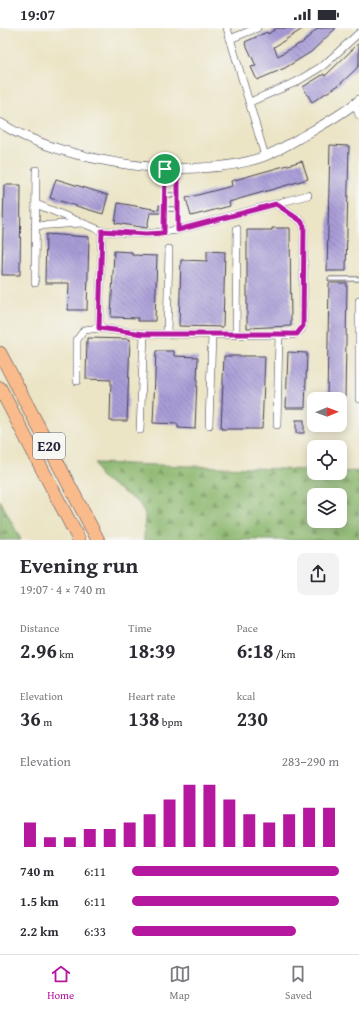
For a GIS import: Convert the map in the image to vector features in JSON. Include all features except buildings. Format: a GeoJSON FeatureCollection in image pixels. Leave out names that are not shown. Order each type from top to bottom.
{"type":"FeatureCollection","features":[{"type":"Feature","properties":{"kind":"highway","name":"E20"},"geometry":{"type":"LineString","coordinates":[[0,353],[98,540]]}},
{"type":"Feature","properties":{"kind":"highway","name":"E20"},"geometry":{"type":"LineString","coordinates":[[0,388],[79,540]]}},
{"type":"Feature","properties":{"kind":"street"},"geometry":{"type":"LineString","coordinates":[[227,28],[258,128],[265,156]]}},
{"type":"Feature","properties":{"kind":"street"},"geometry":{"type":"LineString","coordinates":[[230,39],[257,28]]}},
{"type":"Feature","properties":{"kind":"street"},"geometry":{"type":"LineString","coordinates":[[250,102],[296,82],[324,65],[359,32]]}},
{"type":"Feature","properties":{"kind":"street"},"geometry":{"type":"LineString","coordinates":[[0,123],[29,139],[66,151],[104,160],[165,169],[178,169],[223,165],[265,156],[330,121],[357,102],[359,116]]}},
{"type":"Feature","properties":{"kind":"street"},"geometry":{"type":"LineString","coordinates":[[34,283],[36,170]]}},
{"type":"Feature","properties":{"kind":"street"},"geometry":{"type":"LineString","coordinates":[[36,204],[102,231],[146,234],[164,233],[178,230],[308,195]]}},
{"type":"Feature","properties":{"kind":"street"},"geometry":{"type":"LineString","coordinates":[[76,381],[77,340],[79,335],[84,330],[99,328],[144,334],[236,335],[297,334],[301,331],[303,326],[304,226],[301,221],[276,204]]}},
{"type":"Feature","properties":{"kind":"street"},"geometry":{"type":"LineString","coordinates":[[35,226],[85,223]]}},
{"type":"Feature","properties":{"kind":"street"},"geometry":{"type":"LineString","coordinates":[[236,335],[237,230]]}},
{"type":"Feature","properties":{"kind":"street"},"geometry":{"type":"LineString","coordinates":[[99,328],[102,231]]}},
{"type":"Feature","properties":{"kind":"street"},"geometry":{"type":"LineString","coordinates":[[167,334],[169,249]]}},
{"type":"Feature","properties":{"kind":"street"},"geometry":{"type":"LineString","coordinates":[[359,300],[359,399]]}},
{"type":"Feature","properties":{"kind":"street"},"geometry":{"type":"LineString","coordinates":[[140,430],[144,334]]}},
{"type":"Feature","properties":{"kind":"street"},"geometry":{"type":"LineString","coordinates":[[209,425],[212,334]]}},
{"type":"Feature","properties":{"kind":"street"},"geometry":{"type":"LineString","coordinates":[[277,426],[279,335]]}},
{"type":"Feature","properties":{"kind":"lane"},"geometry":{"type":"LineString","coordinates":[[164,233],[165,169]]}},
{"type":"Feature","properties":{"kind":"lane"},"geometry":{"type":"LineString","coordinates":[[178,169],[178,230]]}},
{"type":"Feature","properties":{"kind":"lane"},"geometry":{"type":"LineString","coordinates":[[165,195],[177,195]]}},
{"type":"Feature","properties":{"kind":"lane"},"geometry":{"type":"LineString","coordinates":[[164,209],[177,209]]}},
{"type":"Feature","properties":{"kind":"lane"},"geometry":{"type":"LineString","coordinates":[[330,279],[359,280]]}},
{"type":"Feature","properties":{"kind":"green space"},"geometry":{"type":"Polygon","coordinates":[[[95,463],[307,470],[307,480],[347,480],[347,472],[359,471],[359,540],[144,540],[145,514],[139,503],[100,476],[95,463]]]}},
{"type":"Feature","properties":{"kind":"green space"},"geometry":{"type":"Polygon","coordinates":[[[0,500],[21,540],[0,540],[0,500]]]}},
{"type":"Feature","properties":{"kind":"route"},"geometry":{"type":"LineString","coordinates":[[165,169],[178,169],[178,230],[276,204],[301,221],[304,226],[303,326],[301,331],[297,334],[279,335],[144,334],[99,328],[102,231],[146,234],[164,233],[165,169]]}}]}
